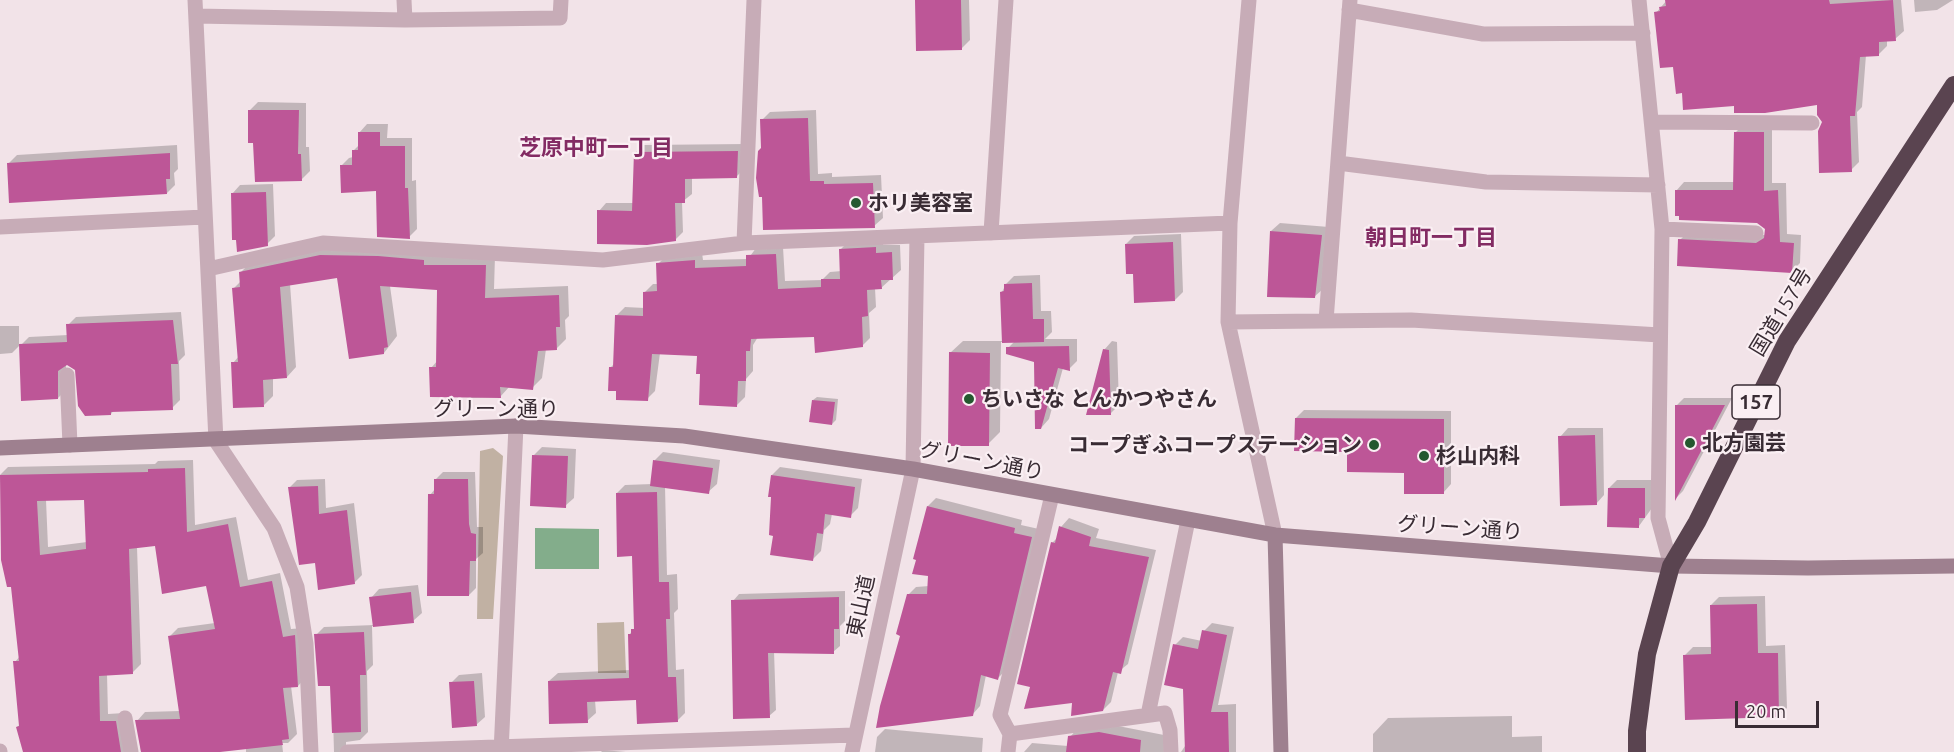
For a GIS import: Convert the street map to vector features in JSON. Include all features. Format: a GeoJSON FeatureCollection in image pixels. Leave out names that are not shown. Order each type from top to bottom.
{"type":"FeatureCollection","features":[{"type":"Feature","properties":{"kind":"highway","name":"国道157号"},"geometry":{"type":"LineString","coordinates":[[1637,752],[1637,731],[1647,654],[1671,566],[1696,522],[1786,341],[1954,85]]}},
{"type":"Feature","properties":{"kind":"street"},"geometry":{"type":"LineString","coordinates":[[404,0],[405,20]]}},
{"type":"Feature","properties":{"kind":"street"},"geometry":{"type":"LineString","coordinates":[[311,752],[306,644],[297,587],[274,528],[216,441],[196,8],[405,20],[560,18],[561,0]]}},
{"type":"Feature","properties":{"kind":"street"},"geometry":{"type":"LineString","coordinates":[[744,243],[754,0]]}},
{"type":"Feature","properties":{"kind":"street"},"geometry":{"type":"LineString","coordinates":[[991,233],[1006,0]]}},
{"type":"Feature","properties":{"kind":"street"},"geometry":{"type":"LineString","coordinates":[[1249,0],[1230,223],[1228,322],[1275,536],[1281,752]]}},
{"type":"Feature","properties":{"kind":"street"},"geometry":{"type":"LineString","coordinates":[[1639,0],[1662,229],[1658,518],[1671,566]]}},
{"type":"Feature","properties":{"kind":"street"},"geometry":{"type":"LineString","coordinates":[[1326,321],[1349,5],[1483,34],[1642,33]]}},
{"type":"Feature","properties":{"kind":"street"},"geometry":{"type":"LineString","coordinates":[[1652,122],[1812,123]]}},
{"type":"Feature","properties":{"kind":"street"},"geometry":{"type":"LineString","coordinates":[[1338,163],[1486,182],[1658,185]]}},
{"type":"Feature","properties":{"kind":"street"},"geometry":{"type":"LineString","coordinates":[[0,227],[204,217]]}},
{"type":"Feature","properties":{"kind":"street"},"geometry":{"type":"LineString","coordinates":[[208,269],[323,243],[603,260],[744,243],[1230,223]]}},
{"type":"Feature","properties":{"kind":"street"},"geometry":{"type":"LineString","coordinates":[[1662,229],[1756,233]]}},
{"type":"Feature","properties":{"kind":"street","name":"東山道"},"geometry":{"type":"LineString","coordinates":[[852,752],[913,469],[917,236]]}},
{"type":"Feature","properties":{"kind":"street"},"geometry":{"type":"LineString","coordinates":[[1228,322],[1411,320],[1660,335]]}},
{"type":"Feature","properties":{"kind":"street"},"geometry":{"type":"LineString","coordinates":[[67,375],[70,445]]}},
{"type":"Feature","properties":{"kind":"street"},"geometry":{"type":"LineString","coordinates":[[501,749],[516,426]]}},
{"type":"Feature","properties":{"kind":"street","name":"グリーン通り"},"geometry":{"type":"LineString","coordinates":[[0,448],[216,441],[516,426],[684,436],[913,469],[1275,536],[1671,566],[1808,568],[1954,566]]}},
{"type":"Feature","properties":{"kind":"street"},"geometry":{"type":"LineString","coordinates":[[1008,752],[1010,734],[1000,715],[1052,495]]}},
{"type":"Feature","properties":{"kind":"street"},"geometry":{"type":"LineString","coordinates":[[1148,715],[1188,520]]}},
{"type":"Feature","properties":{"kind":"street"},"geometry":{"type":"LineString","coordinates":[[1010,734],[1165,713],[1170,730],[1171,752]]}},
{"type":"Feature","properties":{"kind":"street"},"geometry":{"type":"LineString","coordinates":[[125,717],[131,752]]}},
{"type":"Feature","properties":{"kind":"street"},"geometry":{"type":"LineString","coordinates":[[347,752],[501,749],[854,735]]}},
{"type":"Feature","properties":{"kind":"shaded area"},"geometry":{"type":"Polygon","coordinates":[[[493,448],[503,456],[493,619],[477,619],[480,451],[493,448]]]}},
{"type":"Feature","properties":{"kind":"shaded area"},"geometry":{"type":"Polygon","coordinates":[[[535,528],[599,529],[599,569],[535,569],[535,528]]]}},
{"type":"Feature","properties":{"kind":"shaded area"},"geometry":{"type":"Polygon","coordinates":[[[624,622],[626,673],[598,673],[597,623],[624,622]]]}},
{"type":"Feature","properties":{"kind":"building"},"geometry":{"type":"Polygon","coordinates":[[[915,0],[961,0],[962,50],[916,51],[915,0]]]}},
{"type":"Feature","properties":{"kind":"building"},"geometry":{"type":"Polygon","coordinates":[[[1665,0],[1829,0],[1830,4],[1893,0],[1896,41],[1879,42],[1879,56],[1860,57],[1855,116],[1850,116],[1852,172],[1819,173],[1818,131],[1822,122],[1817,115],[1817,105],[1765,113],[1734,113],[1734,106],[1683,110],[1682,93],[1676,94],[1673,67],[1660,68],[1654,12],[1660,11],[1659,7],[1666,6],[1665,0]]]}},
{"type":"Feature","properties":{"kind":"building"},"geometry":{"type":"Polygon","coordinates":[[[248,110],[299,110],[298,154],[301,154],[302,181],[255,182],[253,143],[248,143],[248,110]]]}},
{"type":"Feature","properties":{"kind":"building"},"geometry":{"type":"Polygon","coordinates":[[[808,118],[810,181],[824,181],[824,184],[873,183],[875,228],[763,230],[762,197],[759,197],[756,178],[758,151],[761,148],[760,119],[808,118]]]}},
{"type":"Feature","properties":{"kind":"building"},"geometry":{"type":"Polygon","coordinates":[[[358,132],[380,132],[380,146],[405,146],[405,188],[408,188],[410,239],[377,237],[376,191],[341,193],[340,165],[352,165],[352,150],[358,150],[358,132]]]}},
{"type":"Feature","properties":{"kind":"building"},"geometry":{"type":"Polygon","coordinates":[[[1734,132],[1764,132],[1764,191],[1778,190],[1780,242],[1794,243],[1792,273],[1677,266],[1678,239],[1756,243],[1764,238],[1765,229],[1757,223],[1679,220],[1679,216],[1675,216],[1675,190],[1733,190],[1734,132]]]}},
{"type":"Feature","properties":{"kind":"building"},"geometry":{"type":"Polygon","coordinates":[[[738,151],[737,178],[685,179],[685,203],[675,203],[676,241],[647,245],[597,244],[597,210],[632,211],[634,152],[738,151]]]}},
{"type":"Feature","properties":{"kind":"building"},"geometry":{"type":"Polygon","coordinates":[[[170,153],[170,179],[166,179],[167,194],[9,203],[7,163],[170,153]]]}},
{"type":"Feature","properties":{"kind":"building"},"geometry":{"type":"Polygon","coordinates":[[[266,192],[268,246],[237,252],[236,240],[232,240],[231,193],[266,192]]]}},
{"type":"Feature","properties":{"kind":"building"},"geometry":{"type":"Polygon","coordinates":[[[1270,231],[1322,235],[1315,298],[1267,297],[1270,231]]]}},
{"type":"Feature","properties":{"kind":"building"},"geometry":{"type":"Polygon","coordinates":[[[1173,242],[1175,301],[1134,303],[1133,274],[1126,274],[1125,244],[1173,242]]]}},
{"type":"Feature","properties":{"kind":"building"},"geometry":{"type":"Polygon","coordinates":[[[876,247],[876,253],[892,252],[893,280],[881,280],[882,289],[867,290],[868,316],[862,317],[863,347],[815,353],[814,337],[751,339],[750,351],[746,351],[746,381],[738,381],[737,407],[699,405],[700,374],[696,374],[697,356],[652,354],[648,401],[616,400],[616,391],[608,391],[609,367],[613,367],[615,315],[643,316],[643,292],[657,291],[656,263],[695,260],[695,268],[746,266],[746,255],[776,254],[778,289],[821,287],[821,279],[840,279],[839,249],[876,247]]]}},
{"type":"Feature","properties":{"kind":"building"},"geometry":{"type":"Polygon","coordinates":[[[320,255],[424,260],[424,265],[486,265],[485,298],[559,295],[560,327],[556,327],[557,350],[538,351],[533,390],[500,387],[501,398],[430,397],[429,367],[436,367],[437,290],[380,286],[388,347],[384,348],[384,354],[349,359],[337,278],[280,287],[287,378],[263,380],[264,407],[233,408],[231,362],[238,362],[232,288],[240,287],[239,272],[320,255]]]}},
{"type":"Feature","properties":{"kind":"building"},"geometry":{"type":"Polygon","coordinates":[[[1032,283],[1033,319],[1044,319],[1044,342],[1002,343],[1000,292],[1004,291],[1004,284],[1032,283]]]}},
{"type":"Feature","properties":{"kind":"building"},"geometry":{"type":"Polygon","coordinates":[[[173,320],[178,364],[171,364],[173,410],[111,412],[111,415],[85,416],[78,406],[75,370],[67,365],[58,371],[58,399],[21,401],[19,344],[67,342],[66,324],[173,320]]]}},
{"type":"Feature","properties":{"kind":"building"},"geometry":{"type":"Polygon","coordinates":[[[1069,346],[1070,371],[1058,368],[1041,429],[1035,429],[1034,362],[1006,354],[1006,347],[1069,346]]]}},
{"type":"Feature","properties":{"kind":"building"},"geometry":{"type":"Polygon","coordinates":[[[1103,349],[1109,350],[1111,415],[1086,415],[1103,349]]]}},
{"type":"Feature","properties":{"kind":"building","name":"ちいさな とんかつやさん"},"geometry":{"type":"Polygon","coordinates":[[[949,352],[990,353],[989,446],[948,446],[949,352]]]}},
{"type":"Feature","properties":{"kind":"building"},"geometry":{"type":"Polygon","coordinates":[[[812,400],[835,402],[832,425],[809,422],[812,400]]]}},
{"type":"Feature","properties":{"kind":"building","name":"北方園芸"},"geometry":{"type":"Polygon","coordinates":[[[1675,405],[1725,405],[1675,501],[1675,405]]]}},
{"type":"Feature","properties":{"kind":"building"},"geometry":{"type":"Polygon","coordinates":[[[1295,418],[1444,419],[1444,494],[1404,494],[1404,473],[1347,472],[1347,452],[1294,451],[1295,418]]]}},
{"type":"Feature","properties":{"kind":"building"},"geometry":{"type":"Polygon","coordinates":[[[1595,435],[1597,505],[1560,506],[1558,436],[1595,435]]]}},
{"type":"Feature","properties":{"kind":"building"},"geometry":{"type":"Polygon","coordinates":[[[532,455],[568,456],[566,508],[530,506],[532,455]]]}},
{"type":"Feature","properties":{"kind":"building"},"geometry":{"type":"Polygon","coordinates":[[[653,460],[713,468],[709,494],[650,486],[653,460]]]}},
{"type":"Feature","properties":{"kind":"building"},"geometry":{"type":"Polygon","coordinates":[[[185,468],[187,532],[228,524],[240,587],[272,581],[283,637],[295,635],[298,687],[283,688],[289,739],[282,740],[283,745],[220,752],[141,752],[135,720],[180,719],[168,636],[215,629],[206,586],[162,594],[155,546],[129,549],[133,674],[99,676],[100,721],[116,721],[121,752],[23,752],[16,727],[19,726],[13,661],[19,661],[11,587],[7,587],[1,560],[0,475],[148,472],[148,469],[185,468]],[[84,500],[37,501],[40,555],[86,549],[84,500]]]}},
{"type":"Feature","properties":{"kind":"building"},"geometry":{"type":"Polygon","coordinates":[[[771,475],[855,487],[851,518],[825,514],[823,534],[817,533],[813,561],[770,555],[773,536],[769,535],[771,497],[768,497],[771,475]]]}},
{"type":"Feature","properties":{"kind":"building"},"geometry":{"type":"Polygon","coordinates":[[[434,479],[468,479],[469,524],[471,533],[476,534],[476,561],[470,561],[469,596],[427,596],[428,494],[434,494],[434,479]]]}},
{"type":"Feature","properties":{"kind":"building"},"geometry":{"type":"Polygon","coordinates":[[[318,486],[319,514],[347,510],[355,584],[318,590],[315,563],[299,565],[288,487],[318,486]]]}},
{"type":"Feature","properties":{"kind":"building"},"geometry":{"type":"Polygon","coordinates":[[[1608,488],[1645,488],[1645,518],[1639,518],[1639,528],[1607,527],[1608,488]]]}},
{"type":"Feature","properties":{"kind":"building"},"geometry":{"type":"Polygon","coordinates":[[[657,492],[659,582],[669,582],[670,619],[666,619],[668,677],[676,677],[678,722],[637,724],[636,700],[587,702],[588,723],[549,724],[548,681],[629,678],[628,634],[631,634],[631,629],[634,629],[632,556],[617,557],[616,493],[657,492]]]}},
{"type":"Feature","properties":{"kind":"building"},"geometry":{"type":"Polygon","coordinates":[[[927,506],[1015,528],[1014,533],[1032,537],[998,680],[981,675],[973,716],[876,728],[900,636],[896,634],[907,594],[927,594],[928,576],[912,574],[916,560],[913,559],[927,506]]]}},
{"type":"Feature","properties":{"kind":"building"},"geometry":{"type":"Polygon","coordinates":[[[1059,526],[1091,537],[1089,546],[1149,557],[1121,674],[1113,672],[1103,711],[1071,716],[1072,703],[1024,709],[1030,687],[1017,684],[1051,542],[1055,543],[1059,526]]]}},
{"type":"Feature","properties":{"kind":"building"},"geometry":{"type":"Polygon","coordinates":[[[411,592],[414,623],[373,627],[369,597],[411,592]]]}},
{"type":"Feature","properties":{"kind":"building"},"geometry":{"type":"Polygon","coordinates":[[[839,597],[839,629],[834,629],[834,654],[768,653],[770,718],[733,719],[731,600],[839,597]]]}},
{"type":"Feature","properties":{"kind":"building"},"geometry":{"type":"Polygon","coordinates":[[[1757,604],[1758,653],[1778,653],[1779,717],[1685,720],[1683,655],[1711,654],[1710,605],[1757,604]]]}},
{"type":"Feature","properties":{"kind":"building"},"geometry":{"type":"Polygon","coordinates":[[[1202,630],[1227,635],[1211,712],[1228,712],[1229,752],[1185,752],[1183,689],[1164,685],[1173,644],[1198,649],[1202,630]]]}},
{"type":"Feature","properties":{"kind":"building"},"geometry":{"type":"Polygon","coordinates":[[[364,632],[366,675],[360,675],[361,732],[332,733],[330,686],[318,686],[314,634],[364,632]]]}},
{"type":"Feature","properties":{"kind":"building"},"geometry":{"type":"Polygon","coordinates":[[[474,681],[477,726],[452,728],[449,682],[474,681]]]}},
{"type":"Feature","properties":{"kind":"building"},"geometry":{"type":"Polygon","coordinates":[[[1099,732],[1141,740],[1140,752],[1066,752],[1068,736],[1099,732]]]}},
{"type":"Feature","properties":{"kind":"place","name":"ホリ美容室"},"geometry":{"type":"Point","coordinates":[856,203]}},
{"type":"Feature","properties":{"kind":"place","name":"ちいさな とんかつやさん"},"geometry":{"type":"Point","coordinates":[969,399]}},
{"type":"Feature","properties":{"kind":"place","name":"北方園芸"},"geometry":{"type":"Point","coordinates":[1690,443]}},
{"type":"Feature","properties":{"kind":"place","name":"コープぎふコープステーション"},"geometry":{"type":"Point","coordinates":[1374,445]}},
{"type":"Feature","properties":{"kind":"place","name":"杉山内科"},"geometry":{"type":"Point","coordinates":[1424,456]}},
{"type":"Feature","properties":{"kind":"district","name":"芝原中町一丁目"},"geometry":{"type":"Point","coordinates":[596,148]}},
{"type":"Feature","properties":{"kind":"district","name":"朝日町一丁目"},"geometry":{"type":"Point","coordinates":[1431,238]}}]}
